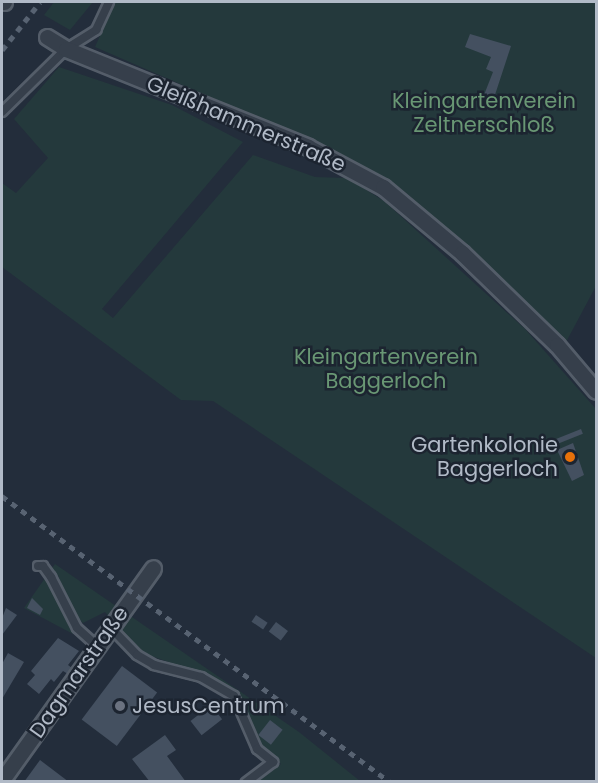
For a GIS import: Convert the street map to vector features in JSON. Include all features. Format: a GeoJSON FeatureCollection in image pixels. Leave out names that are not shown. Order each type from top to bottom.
{"type":"FeatureCollection","features":[{"type":"Feature","properties":{"kind":"street","name":"Gleißhammerstraße"},"geometry":{"type":"LineString","coordinates":[[47,37],[66,49],[309,147],[383,187],[462,253],[557,345],[597,391]]}},
{"type":"Feature","properties":{"kind":"street","name":"Dagmarstraße"},"geometry":{"type":"LineString","coordinates":[[3,776],[153,568]]}},
{"type":"Feature","properties":{"kind":"lane"},"geometry":{"type":"LineString","coordinates":[[2,112],[66,49],[96,30],[109,2]]}},
{"type":"Feature","properties":{"kind":"lane"},"geometry":{"type":"LineString","coordinates":[[38,566],[43,566],[51,577],[76,628],[98,647]]}},
{"type":"Feature","properties":{"kind":"lane"},"geometry":{"type":"LineString","coordinates":[[111,628],[137,655],[154,665],[201,677],[234,696],[257,749],[273,762],[246,782]]}},
{"type":"Feature","properties":{"kind":"green space"},"geometry":{"type":"Polygon","coordinates":[[[54,2],[93,2],[70,30],[44,15],[54,2]]]}},
{"type":"Feature","properties":{"kind":"green space","name":"Kleingartenverein Zeltnerschloß"},"geometry":{"type":"Polygon","coordinates":[[[115,2],[596,2],[596,286],[565,344],[494,272],[405,192],[343,155],[95,47],[115,2]]]}},
{"type":"Feature","properties":{"kind":"green space","name":"Kleingartenverein Baggerloch"},"geometry":{"type":"Polygon","coordinates":[[[59,67],[172,105],[243,142],[102,309],[113,318],[253,155],[315,177],[347,178],[384,201],[525,329],[596,409],[596,658],[213,401],[181,400],[2,267],[2,183],[16,193],[48,158],[14,119],[59,67]]]}},
{"type":"Feature","properties":{"kind":"green space"},"geometry":{"type":"Polygon","coordinates":[[[55,564],[299,732],[360,781],[259,781],[281,764],[258,743],[238,695],[205,675],[140,652],[105,612],[83,623],[71,611],[58,575],[47,582],[73,634],[24,608],[55,564]]]}},
{"type":"Feature","properties":{"kind":"building"},"geometry":{"type":"Polygon","coordinates":[[[470,34],[511,46],[492,104],[482,100],[493,72],[486,69],[491,57],[465,47],[470,34]]]}},
{"type":"Feature","properties":{"kind":"building"},"geometry":{"type":"Polygon","coordinates":[[[581,429],[583,434],[554,445],[552,441],[581,429]]]}},
{"type":"Feature","properties":{"kind":"building","name":"Gartenkolonie Baggerloch"},"geometry":{"type":"Polygon","coordinates":[[[573,443],[584,475],[572,481],[557,450],[573,443]]]}},
{"type":"Feature","properties":{"kind":"building"},"geometry":{"type":"Polygon","coordinates":[[[32,598],[43,609],[40,615],[27,608],[32,598]]]}},
{"type":"Feature","properties":{"kind":"building"},"geometry":{"type":"Polygon","coordinates":[[[6,608],[17,615],[2,635],[2,618],[6,608]]]}},
{"type":"Feature","properties":{"kind":"building"},"geometry":{"type":"Polygon","coordinates":[[[256,615],[268,623],[263,629],[252,622],[256,615]]]}},
{"type":"Feature","properties":{"kind":"building"},"geometry":{"type":"Polygon","coordinates":[[[276,622],[288,631],[281,641],[269,632],[276,622]]]}},
{"type":"Feature","properties":{"kind":"building"},"geometry":{"type":"Polygon","coordinates":[[[58,638],[79,651],[68,665],[72,668],[68,674],[63,671],[54,682],[51,679],[39,694],[27,684],[35,675],[31,671],[58,638]]]}},
{"type":"Feature","properties":{"kind":"building"},"geometry":{"type":"Polygon","coordinates":[[[8,653],[24,662],[2,699],[2,664],[8,653]]]}},
{"type":"Feature","properties":{"kind":"building","name":"JesusCentrum"},"geometry":{"type":"Polygon","coordinates":[[[122,666],[157,692],[117,746],[82,720],[122,666]]]}},
{"type":"Feature","properties":{"kind":"building"},"geometry":{"type":"Polygon","coordinates":[[[211,705],[222,719],[202,735],[191,721],[211,705]]]}},
{"type":"Feature","properties":{"kind":"building"},"geometry":{"type":"Polygon","coordinates":[[[270,720],[283,730],[271,745],[258,735],[270,720]]]}},
{"type":"Feature","properties":{"kind":"building"},"geometry":{"type":"Polygon","coordinates":[[[165,735],[176,750],[167,756],[186,782],[150,782],[132,759],[165,735]]]}},
{"type":"Feature","properties":{"kind":"building"},"geometry":{"type":"Polygon","coordinates":[[[40,760],[69,782],[24,782],[40,760]]]}},
{"type":"Feature","properties":{"kind":"railway"},"geometry":{"type":"LineString","coordinates":[[2,50],[40,2]]}},
{"type":"Feature","properties":{"kind":"railway"},"geometry":{"type":"LineString","coordinates":[[2,496],[390,782]]}},
{"type":"Feature","properties":{"kind":"place","name":"Gartenkolonie Baggerloch"},"geometry":{"type":"Point","coordinates":[570,457]}},
{"type":"Feature","properties":{"kind":"place","name":"JesusCentrum"},"geometry":{"type":"Point","coordinates":[120,706]}}]}
